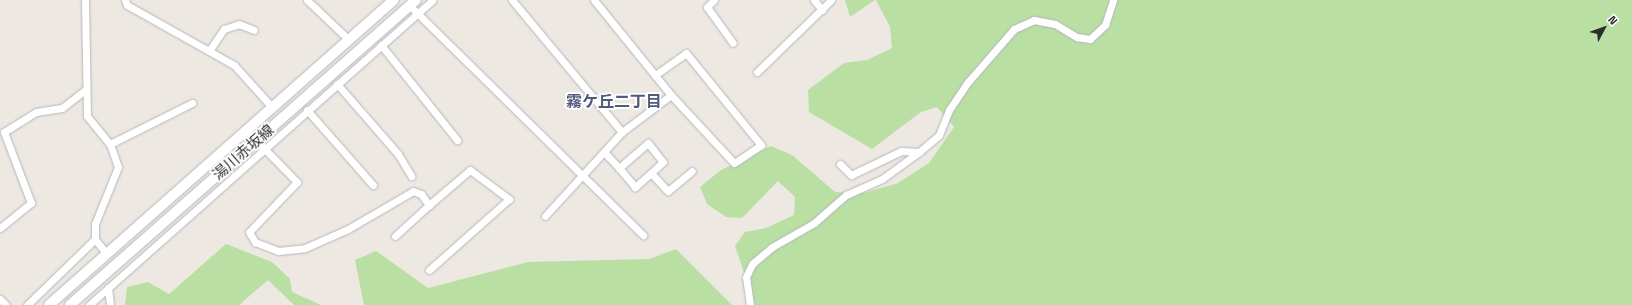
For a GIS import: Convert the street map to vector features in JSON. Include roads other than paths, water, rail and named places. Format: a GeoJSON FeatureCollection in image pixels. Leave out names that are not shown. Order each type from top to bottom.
{"type":"FeatureCollection","features":[{"type":"Feature","properties":{"kind":"main road","name":"湯川赤坂線"},"geometry":{"type":"LineString","coordinates":[[49,305],[105,252],[394,0]]}},
{"type":"Feature","properties":{"kind":"main road","name":"湯川赤坂線"},"geometry":{"type":"LineString","coordinates":[[70,305],[261,144],[413,3]]}},
{"type":"Feature","properties":{"kind":"street"},"geometry":{"type":"LineString","coordinates":[[85,0],[88,15],[84,91],[87,116],[110,144],[118,167],[95,224],[95,239],[105,252]]}},
{"type":"Feature","properties":{"kind":"street"},"geometry":{"type":"LineString","coordinates":[[125,0],[127,4],[234,65],[271,106]]}},
{"type":"Feature","properties":{"kind":"street"},"geometry":{"type":"LineString","coordinates":[[307,0],[348,39]]}},
{"type":"Feature","properties":{"kind":"street"},"geometry":{"type":"LineString","coordinates":[[89,305],[261,144],[307,110],[382,46],[432,0]]}},
{"type":"Feature","properties":{"kind":"street"},"geometry":{"type":"LineString","coordinates":[[512,0],[622,132]]}},
{"type":"Feature","properties":{"kind":"street"},"geometry":{"type":"LineString","coordinates":[[594,0],[655,75],[672,95],[734,163],[761,144],[686,53],[655,75]]}},
{"type":"Feature","properties":{"kind":"street"},"geometry":{"type":"LineString","coordinates":[[714,0],[706,7],[733,43]]}},
{"type":"Feature","properties":{"kind":"street"},"geometry":{"type":"LineString","coordinates":[[814,0],[822,10]]}},
{"type":"Feature","properties":{"kind":"street"},"geometry":{"type":"LineString","coordinates":[[757,72],[831,0]]}},
{"type":"Feature","properties":{"kind":"street"},"geometry":{"type":"LineString","coordinates":[[750,305],[746,276],[752,264],[772,247],[814,223],[846,195],[882,179],[919,152],[939,135],[949,110],[964,87],[1014,29],[1034,20],[1055,24],[1077,37],[1090,39],[1105,25],[1113,0]]}},
{"type":"Feature","properties":{"kind":"street"},"geometry":{"type":"LineString","coordinates":[[413,3],[418,14],[582,177],[643,235]]}},
{"type":"Feature","properties":{"kind":"street"},"geometry":{"type":"LineString","coordinates":[[209,52],[224,29],[239,24],[254,30]]}},
{"type":"Feature","properties":{"kind":"street"},"geometry":{"type":"LineString","coordinates":[[382,46],[457,140]]}},
{"type":"Feature","properties":{"kind":"street"},"geometry":{"type":"LineString","coordinates":[[337,84],[398,154],[411,176]]}},
{"type":"Feature","properties":{"kind":"street"},"geometry":{"type":"LineString","coordinates":[[0,228],[31,203],[4,132],[36,112],[62,108],[84,91]]}},
{"type":"Feature","properties":{"kind":"street"},"geometry":{"type":"LineString","coordinates":[[545,216],[605,153],[622,132],[672,95]]}},
{"type":"Feature","properties":{"kind":"street"},"geometry":{"type":"LineString","coordinates":[[110,144],[192,103]]}},
{"type":"Feature","properties":{"kind":"street"},"geometry":{"type":"LineString","coordinates":[[307,110],[373,185]]}},
{"type":"Feature","properties":{"kind":"street"},"geometry":{"type":"LineString","coordinates":[[246,130],[297,182],[249,232],[255,242],[278,252],[305,248],[348,229],[413,191],[421,194],[429,205]]}},
{"type":"Feature","properties":{"kind":"street"},"geometry":{"type":"LineString","coordinates":[[605,153],[635,187],[663,162],[648,143],[619,168]]}},
{"type":"Feature","properties":{"kind":"street"},"geometry":{"type":"LineString","coordinates":[[840,164],[851,175],[900,151],[919,152]]}},
{"type":"Feature","properties":{"kind":"street"},"geometry":{"type":"LineString","coordinates":[[395,236],[470,170],[509,198],[429,270]]}},
{"type":"Feature","properties":{"kind":"street"},"geometry":{"type":"LineString","coordinates":[[651,173],[668,191],[692,171]]}},
{"type":"Feature","properties":{"kind":"street"},"geometry":{"type":"LineString","coordinates":[[27,305],[95,239]]}},
{"type":"Feature","properties":{"kind":"street"},"geometry":{"type":"LineString","coordinates":[[108,288],[110,305]]}},
{"type":"Feature","properties":{"kind":"street"},"geometry":{"type":"LineString","coordinates":[[0,299],[6,305]]}},
{"type":"Feature","properties":{"kind":"district","name":"霧ケ丘二丁目"},"geometry":{"type":"Point","coordinates":[614,102]}}]}
